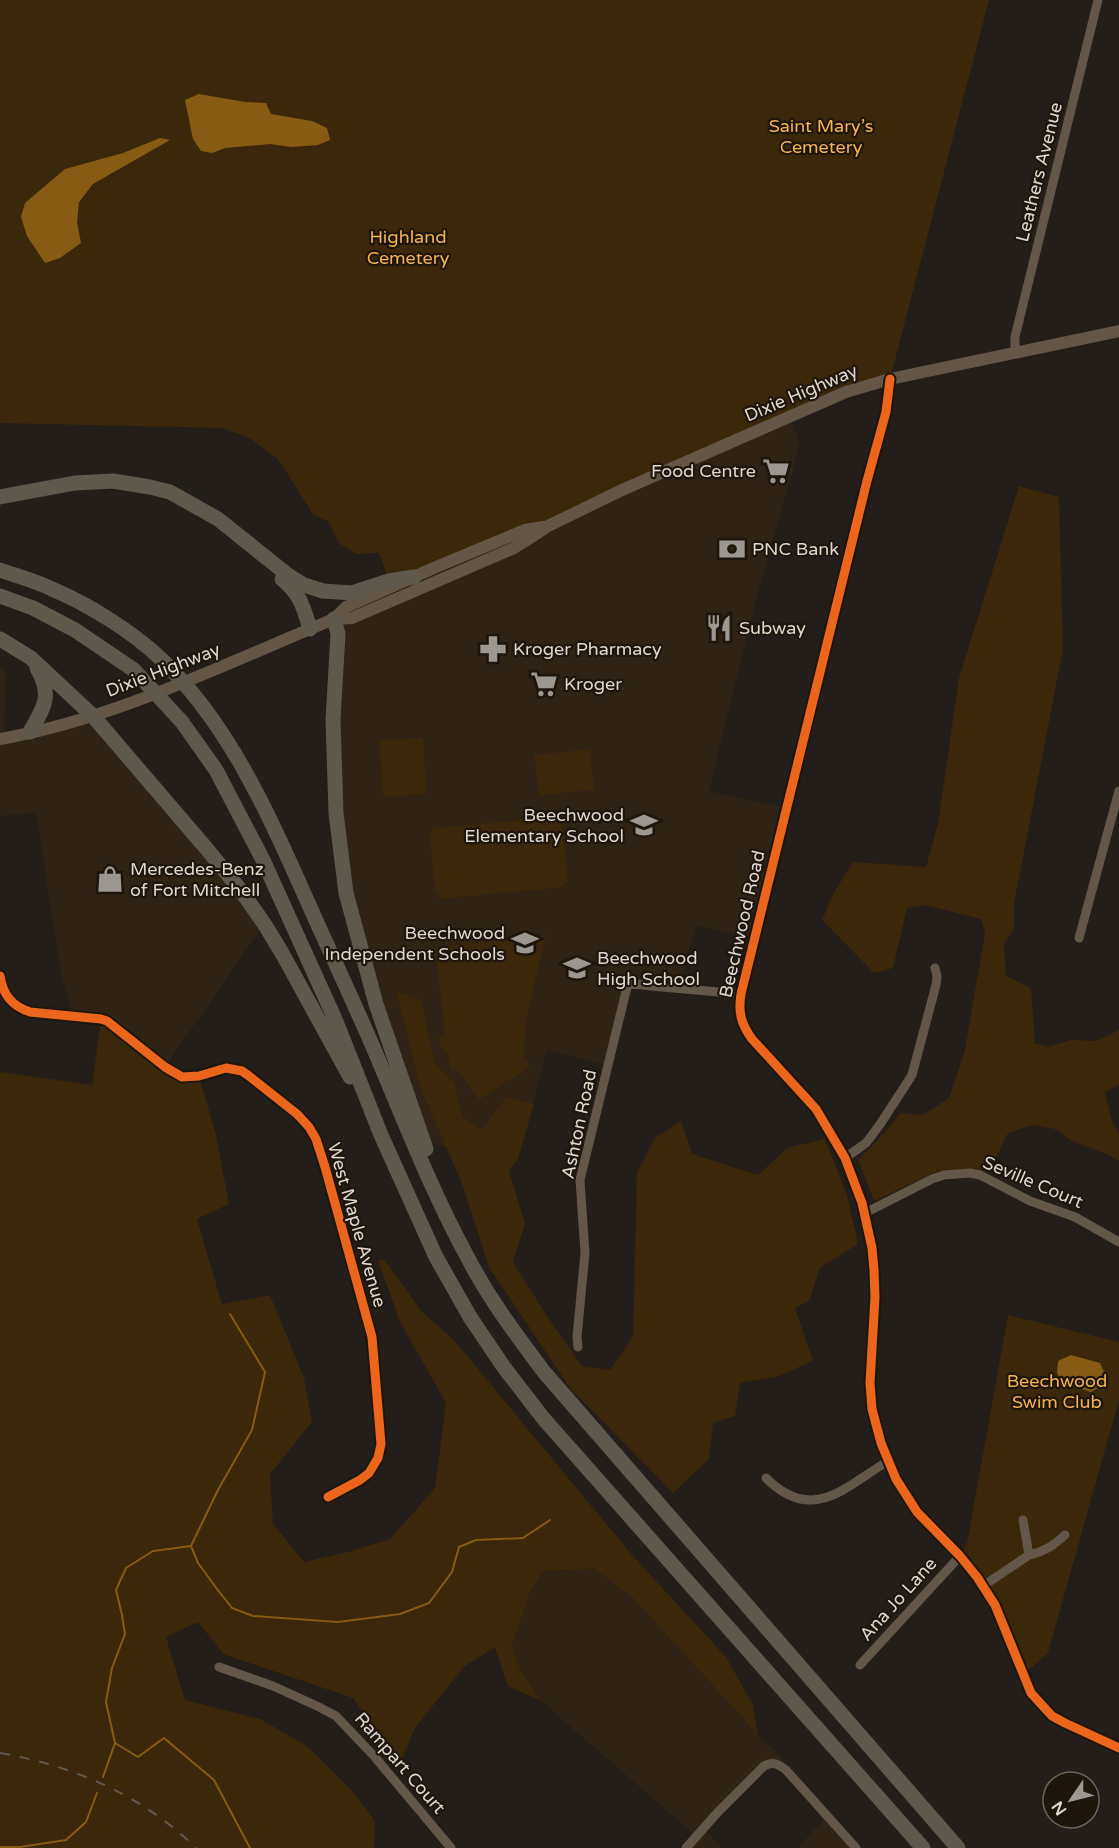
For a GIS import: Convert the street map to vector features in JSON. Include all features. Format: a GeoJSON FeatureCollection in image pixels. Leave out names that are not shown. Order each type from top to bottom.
{"type":"FeatureCollection","features":[{"type":"Feature","properties":{"kind":"highway"},"geometry":{"type":"LineString","coordinates":[[0,497],[75,483],[113,481],[150,487],[170,492],[187,500],[226,525],[304,585],[323,591],[352,593],[414,577]]}},
{"type":"Feature","properties":{"kind":"highway"},"geometry":{"type":"LineString","coordinates":[[254,548],[294,590],[304,608],[310,629]]}},
{"type":"Feature","properties":{"kind":"highway"},"geometry":{"type":"LineString","coordinates":[[0,570],[51,588],[92,609],[120,627],[160,658],[197,698],[226,738],[287,855],[443,1211],[469,1261],[508,1324],[544,1372],[958,1848]]}},
{"type":"Feature","properties":{"kind":"highway"},"geometry":{"type":"LineString","coordinates":[[0,596],[33,608],[94,642],[134,670],[182,722],[216,770],[263,860],[335,1019],[381,1135],[436,1257],[470,1317],[543,1418],[923,1848]]}},
{"type":"Feature","properties":{"kind":"highway"},"geometry":{"type":"LineString","coordinates":[[334,619],[338,634],[333,720],[336,813],[346,893],[376,1004],[424,1143],[469,1261]]}},
{"type":"Feature","properties":{"kind":"highway"},"geometry":{"type":"LineString","coordinates":[[0,639],[32,658],[93,716],[242,892],[282,953],[381,1135]]}},
{"type":"Feature","properties":{"kind":"highway"},"geometry":{"type":"LineString","coordinates":[[30,732],[46,694],[45,681],[32,658]]}},
{"type":"Feature","properties":{"kind":"highway"},"geometry":{"type":"LineString","coordinates":[[906,1788],[954,1831],[969,1848]]}},
{"type":"Feature","properties":{"kind":"main road","name":"Dixie Highway"},"geometry":{"type":"LineString","coordinates":[[0,739],[93,716],[130,704],[202,676],[334,619],[351,618],[503,552],[548,526],[622,490],[820,402],[866,385],[1119,330]]}},
{"type":"Feature","properties":{"kind":"main road","name":"Dixie Highway"},"geometry":{"type":"LineString","coordinates":[[334,619],[346,607],[414,577],[525,530],[548,526]]}},
{"type":"Feature","properties":{"kind":"street","name":"Leathers Avenue"},"geometry":{"type":"LineString","coordinates":[[1015,352],[1015,337],[1098,0]]}},
{"type":"Feature","properties":{"kind":"street","name":"Beechwood Road"},"geometry":{"type":"LineString","coordinates":[[890,379],[886,412],[739,1007],[743,1027],[752,1039],[816,1108],[845,1158],[865,1213],[872,1248],[875,1297],[870,1383],[872,1409],[881,1443],[896,1479],[917,1512],[960,1556],[983,1586],[1000,1617],[1031,1693],[1052,1716],[1119,1748]]}},
{"type":"Feature","properties":{"kind":"street"},"geometry":{"type":"LineString","coordinates":[[1079,938],[1119,791]]}},
{"type":"Feature","properties":{"kind":"street"},"geometry":{"type":"LineString","coordinates":[[845,1158],[866,1143],[912,1075],[936,985],[935,968]]}},
{"type":"Feature","properties":{"kind":"street","name":"West Maple Avenue"},"geometry":{"type":"LineString","coordinates":[[0,976],[6,996],[22,1009],[30,1012],[107,1021],[165,1067],[182,1077],[199,1076],[226,1068],[242,1071],[297,1114],[309,1127],[316,1139],[325,1167],[372,1337],[381,1429],[378,1458],[369,1473],[328,1497]]}},
{"type":"Feature","properties":{"kind":"street","name":"Ashton Road"},"geometry":{"type":"LineString","coordinates":[[578,1347],[585,1252],[580,1180],[628,983],[741,994]]}},
{"type":"Feature","properties":{"kind":"street","name":"Seville Court"},"geometry":{"type":"LineString","coordinates":[[865,1213],[932,1179],[970,1173],[980,1175],[1030,1202],[1076,1217],[1119,1242]]}},
{"type":"Feature","properties":{"kind":"street"},"geometry":{"type":"LineString","coordinates":[[766,1478],[787,1495],[803,1501],[813,1501],[834,1494],[888,1461]]}},
{"type":"Feature","properties":{"kind":"street"},"geometry":{"type":"LineString","coordinates":[[1023,1520],[1029,1555]]}},
{"type":"Feature","properties":{"kind":"street"},"geometry":{"type":"LineString","coordinates":[[983,1586],[1029,1555],[1053,1546],[1065,1535]]}},
{"type":"Feature","properties":{"kind":"street","name":"Ana Jo Lane"},"geometry":{"type":"LineString","coordinates":[[860,1665],[960,1556]]}},
{"type":"Feature","properties":{"kind":"street","name":"Rampart Court"},"geometry":{"type":"LineString","coordinates":[[219,1667],[273,1686],[336,1716],[368,1749],[451,1848]]}},
{"type":"Feature","properties":{"kind":"street"},"geometry":{"type":"LineString","coordinates":[[686,1848],[717,1812],[764,1766],[774,1763],[786,1770],[856,1848]]}},
{"type":"Feature","properties":{"kind":"shaded area"},"geometry":{"type":"Polygon","coordinates":[[[199,94],[245,102],[266,103],[271,114],[312,121],[327,128],[330,140],[318,145],[292,147],[270,144],[225,148],[212,153],[201,151],[193,139],[185,100],[199,94]]]}},
{"type":"Feature","properties":{"kind":"shaded area"},"geometry":{"type":"Polygon","coordinates":[[[160,138],[170,140],[93,184],[79,202],[77,222],[81,243],[60,258],[45,263],[27,236],[21,217],[25,203],[65,169],[123,153],[160,138]]]}},
{"type":"Feature","properties":{"kind":"shaded area"},"geometry":{"type":"Polygon","coordinates":[[[790,416],[800,444],[756,600],[709,791],[787,808],[755,938],[696,926],[679,989],[628,983],[608,1066],[547,1050],[518,1159],[424,1143],[346,893],[333,720],[338,634],[346,607],[790,416]]]}},
{"type":"Feature","properties":{"kind":"shaded area"},"geometry":{"type":"Polygon","coordinates":[[[0,667],[6,669],[4,738],[93,716],[264,925],[165,1067],[113,1025],[73,1016],[61,974],[36,812],[0,817],[0,667]]]}},
{"type":"Feature","properties":{"kind":"shaded area"},"geometry":{"type":"Polygon","coordinates":[[[1071,1355],[1100,1363],[1104,1372],[1103,1385],[1091,1392],[1063,1383],[1057,1373],[1058,1361],[1071,1355]]]}},
{"type":"Feature","properties":{"kind":"shaded area"},"geometry":{"type":"Polygon","coordinates":[[[594,1569],[630,1595],[758,1735],[782,1758],[780,1765],[769,1763],[704,1829],[723,1848],[686,1848],[696,1836],[541,1701],[521,1671],[512,1646],[531,1591],[543,1571],[594,1569]]]}},
{"type":"Feature","properties":{"kind":"shaded area"},"geometry":{"type":"Polygon","coordinates":[[[828,1815],[856,1848],[797,1848],[828,1815]]]}},
{"type":"Feature","properties":{"kind":"green space","name":"Highland Cemetery"},"geometry":{"type":"Polygon","coordinates":[[[0,0],[989,0],[890,379],[548,526],[389,581],[379,553],[356,554],[339,543],[329,522],[313,514],[278,459],[248,437],[222,428],[0,423],[0,0]]]}},
{"type":"Feature","properties":{"kind":"green space"},"geometry":{"type":"Polygon","coordinates":[[[1019,486],[1059,497],[1063,649],[1014,904],[1014,929],[1004,944],[1006,976],[1031,988],[1035,1043],[1048,1047],[1071,1040],[1096,1041],[1119,1030],[1119,1085],[1105,1092],[1112,1121],[1119,1133],[1119,1161],[1072,1141],[1055,1129],[1032,1125],[1008,1133],[990,1170],[957,1169],[935,1172],[874,1201],[858,1160],[884,1134],[900,1113],[923,1115],[949,1098],[965,1050],[985,932],[981,919],[925,905],[907,908],[893,968],[874,973],[822,920],[833,894],[853,862],[926,867],[938,824],[959,678],[1019,486]]]}},
{"type":"Feature","properties":{"kind":"green space"},"geometry":{"type":"Polygon","coordinates":[[[423,738],[427,794],[383,797],[379,740],[423,738]]]}},
{"type":"Feature","properties":{"kind":"green space"},"geometry":{"type":"Polygon","coordinates":[[[590,749],[594,790],[539,795],[534,755],[590,749]]]}},
{"type":"Feature","properties":{"kind":"green space"},"geometry":{"type":"Polygon","coordinates":[[[558,817],[559,822],[562,822],[568,882],[564,882],[565,887],[439,899],[439,893],[435,893],[430,834],[433,833],[433,828],[558,817]]]}},
{"type":"Feature","properties":{"kind":"green space"},"geometry":{"type":"Polygon","coordinates":[[[546,935],[526,1020],[524,1057],[530,1066],[524,1070],[523,1074],[518,1074],[479,1100],[458,1071],[451,1070],[448,1056],[437,1040],[445,1035],[435,948],[458,945],[459,942],[475,943],[546,935]]]}},
{"type":"Feature","properties":{"kind":"green space"},"geometry":{"type":"Polygon","coordinates":[[[396,991],[421,1000],[435,1064],[455,1083],[462,1117],[482,1129],[506,1097],[534,1104],[518,1159],[509,1171],[525,1224],[513,1262],[582,1366],[610,1370],[633,1336],[637,1173],[655,1138],[681,1121],[692,1154],[758,1175],[787,1148],[825,1139],[847,1195],[858,1244],[820,1268],[809,1301],[795,1308],[813,1361],[776,1377],[740,1383],[735,1416],[713,1423],[709,1459],[673,1493],[570,1388],[489,1267],[461,1181],[420,1088],[396,991]]]}},
{"type":"Feature","properties":{"kind":"green space"},"geometry":{"type":"Polygon","coordinates":[[[101,1019],[175,1074],[199,1076],[216,1135],[229,1204],[197,1219],[222,1304],[270,1295],[304,1378],[312,1422],[270,1474],[273,1524],[304,1562],[390,1539],[435,1488],[446,1403],[400,1322],[378,1260],[384,1259],[422,1312],[454,1340],[633,1556],[726,1657],[753,1705],[758,1735],[630,1595],[594,1569],[543,1571],[531,1591],[512,1646],[521,1671],[541,1701],[508,1686],[495,1647],[465,1666],[415,1728],[400,1763],[353,1698],[223,1654],[198,1622],[166,1637],[185,1700],[260,1719],[307,1746],[355,1794],[375,1821],[374,1848],[0,1848],[0,1072],[92,1085],[101,1019]]]}},
{"type":"Feature","properties":{"kind":"green space","name":"Beechwood Swim Club"},"geometry":{"type":"Polygon","coordinates":[[[1008,1315],[1119,1342],[1119,1400],[1048,1653],[1022,1676],[1001,1617],[960,1556],[967,1543],[1008,1315]]]}},
{"type":"Feature","properties":{"kind":"waterway"},"geometry":{"type":"LineString","coordinates":[[191,1546],[218,1490],[252,1430],[265,1372],[230,1314]]}},
{"type":"Feature","properties":{"kind":"waterway"},"geometry":{"type":"LineString","coordinates":[[191,1546],[198,1563],[232,1608],[253,1616],[338,1622],[400,1614],[429,1603],[452,1572],[459,1547],[476,1540],[523,1538],[550,1520]]}},
{"type":"Feature","properties":{"kind":"waterway"},"geometry":{"type":"LineString","coordinates":[[103,1777],[115,1743],[106,1702],[112,1668],[125,1634],[116,1590],[126,1568],[153,1551],[191,1546]]}},
{"type":"Feature","properties":{"kind":"waterway"},"geometry":{"type":"LineString","coordinates":[[115,1743],[138,1757],[164,1738],[214,1780],[250,1848]]}},
{"type":"Feature","properties":{"kind":"waterway"},"geometry":{"type":"LineString","coordinates":[[0,1847],[20,1847],[66,1840],[86,1822],[97,1793]]}},
{"type":"Feature","properties":{"kind":"railway"},"geometry":{"type":"LineString","coordinates":[[0,1753],[54,1766],[106,1786],[153,1813],[196,1848]]}},
{"type":"Feature","properties":{"kind":"cycle path"},"geometry":{"type":"LineString","coordinates":[[890,379],[886,412],[741,994],[740,1012],[745,1028],[752,1039],[816,1109],[845,1158],[862,1203],[872,1248],[874,1270],[875,1297],[870,1383],[872,1409],[881,1443],[896,1479],[917,1512],[960,1556],[995,1605],[1031,1693],[1052,1716],[1119,1748]]}},
{"type":"Feature","properties":{"kind":"cycle path"},"geometry":{"type":"LineString","coordinates":[[0,976],[3,989],[18,1007],[30,1012],[107,1021],[165,1067],[182,1077],[199,1076],[226,1068],[242,1071],[297,1114],[309,1127],[316,1139],[325,1167],[372,1337],[381,1444],[378,1458],[369,1473],[328,1497]]}},
{"type":"Feature","properties":{"kind":"place","name":"Food Centre"},"geometry":{"type":"Point","coordinates":[776,471]}},
{"type":"Feature","properties":{"kind":"place","name":"PNC Bank"},"geometry":{"type":"Point","coordinates":[732,549]}},
{"type":"Feature","properties":{"kind":"place","name":"Subway"},"geometry":{"type":"Point","coordinates":[719,628]}},
{"type":"Feature","properties":{"kind":"place","name":"Kroger Pharmacy"},"geometry":{"type":"Point","coordinates":[493,649]}},
{"type":"Feature","properties":{"kind":"place","name":"Kroger"},"geometry":{"type":"Point","coordinates":[544,684]}},
{"type":"Feature","properties":{"kind":"place","name":"Beechwood Elementary School"},"geometry":{"type":"Point","coordinates":[644,825]}},
{"type":"Feature","properties":{"kind":"place","name":"Mercedes-Benz of Fort Mitchell"},"geometry":{"type":"Point","coordinates":[110,879]}},
{"type":"Feature","properties":{"kind":"place","name":"Beechwood Independent Schools"},"geometry":{"type":"Point","coordinates":[525,943]}},
{"type":"Feature","properties":{"kind":"place","name":"Beechwood High School"},"geometry":{"type":"Point","coordinates":[577,968]}},
{"type":"Feature","properties":{"kind":"park label","name":"Saint Mary’s Cemetery"},"geometry":{"type":"Point","coordinates":[821,136]}}]}
